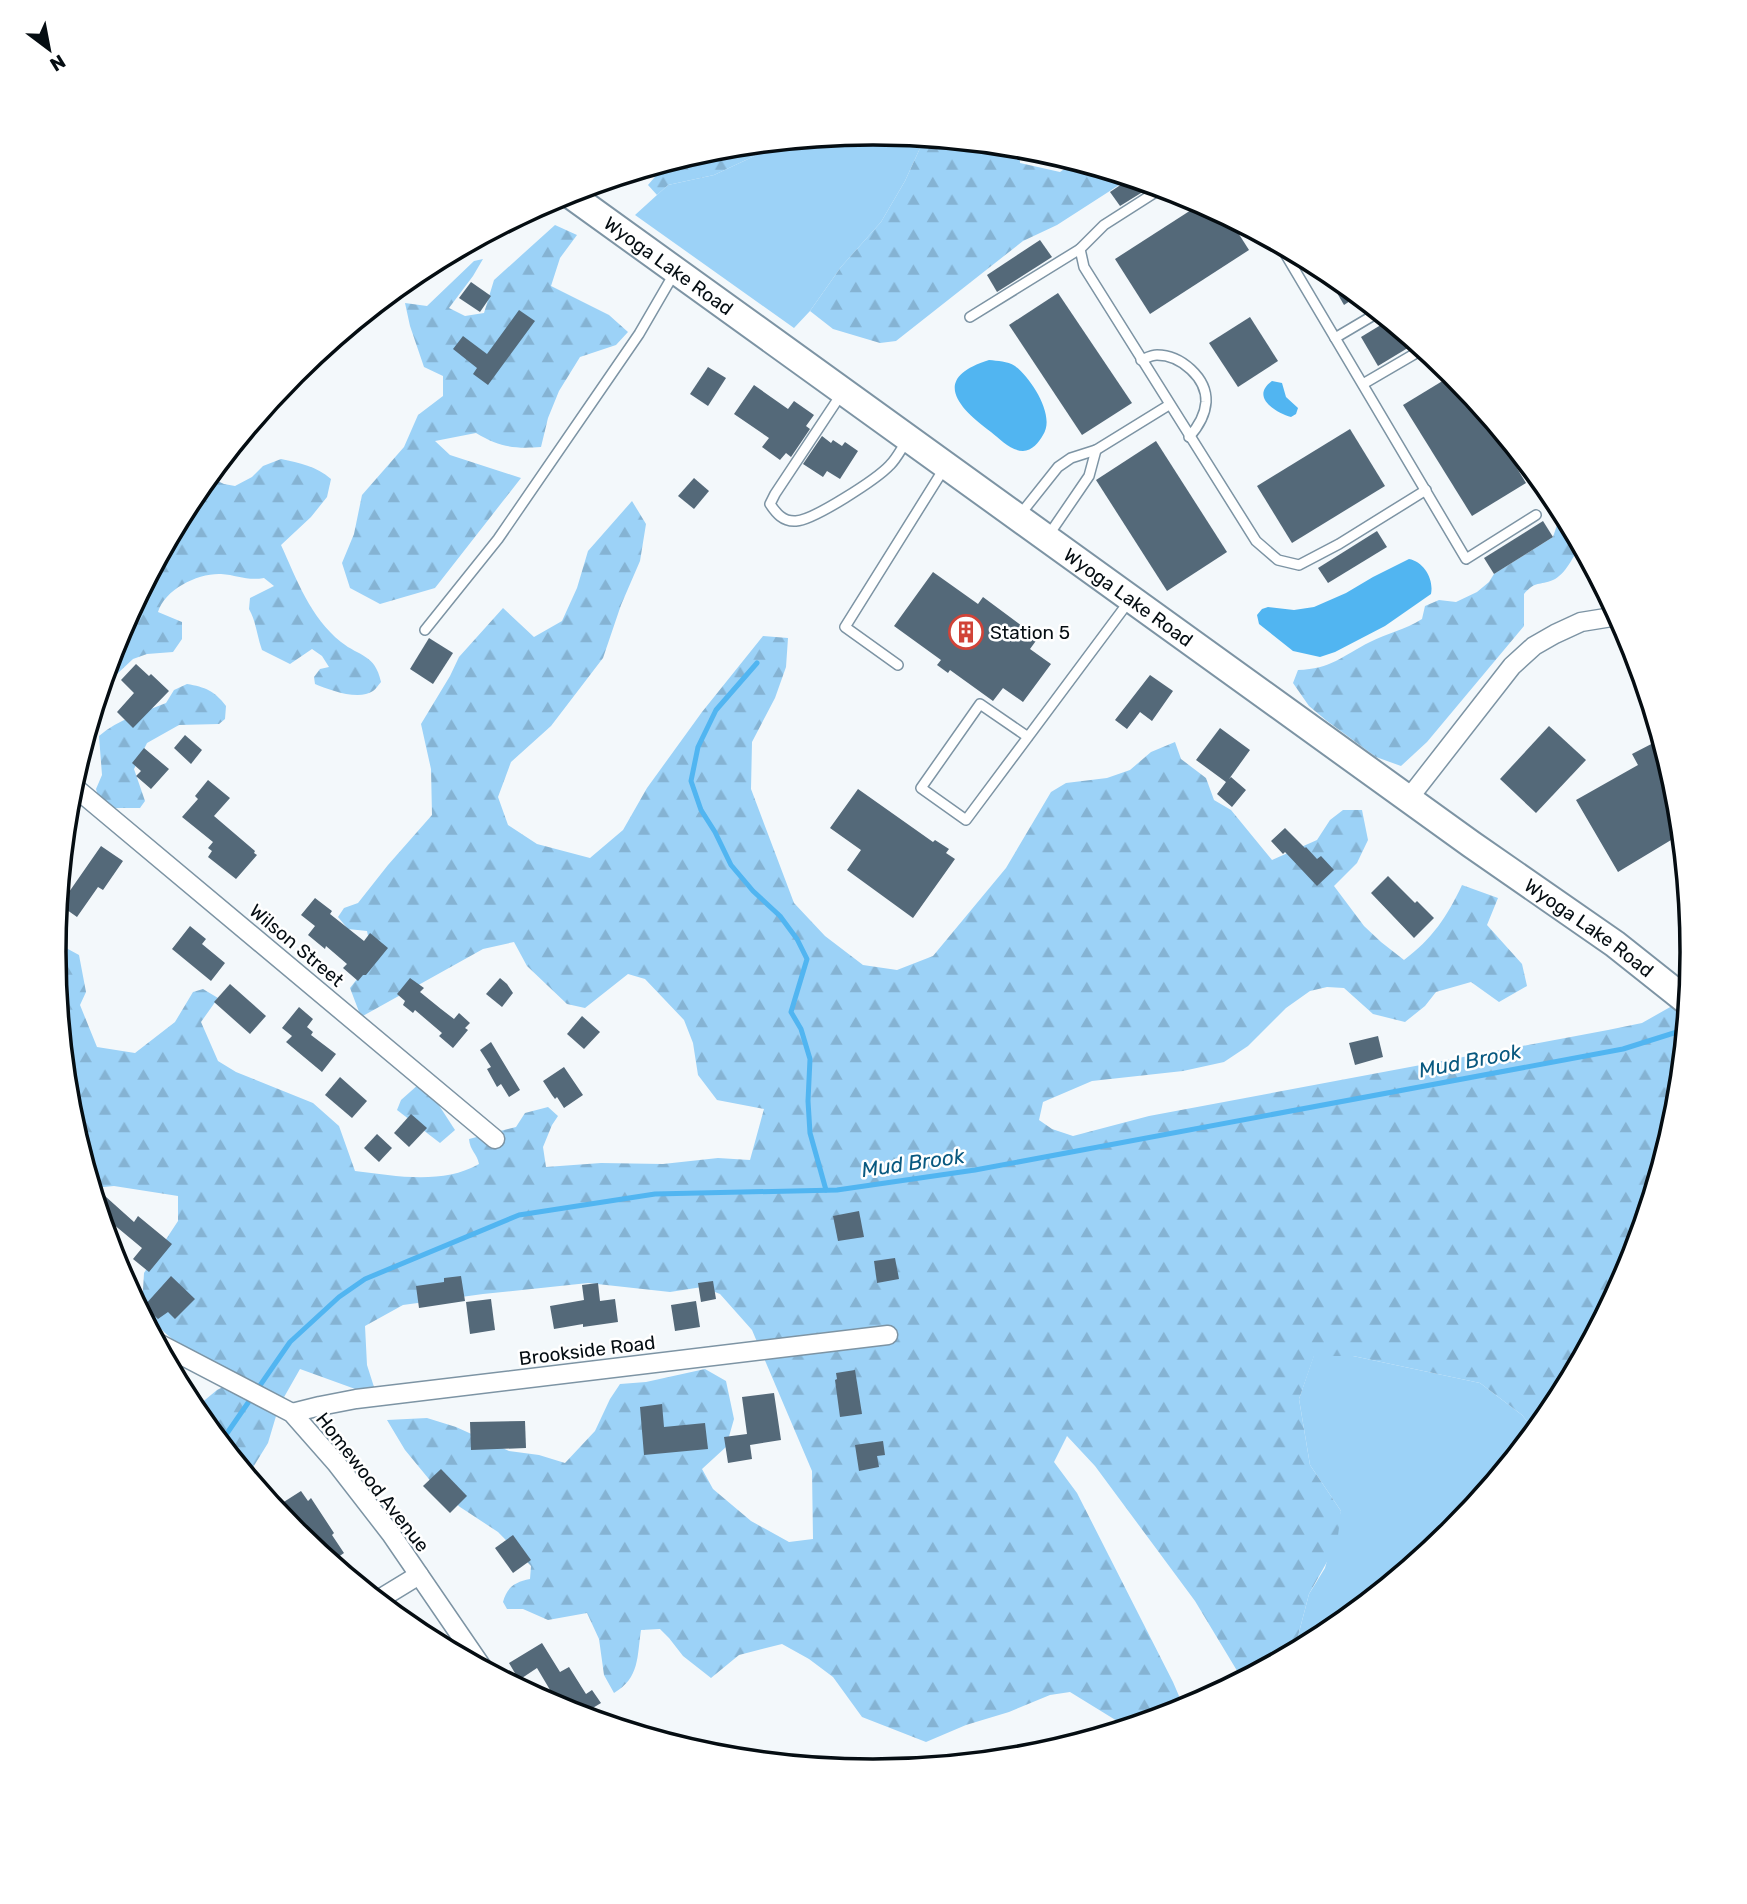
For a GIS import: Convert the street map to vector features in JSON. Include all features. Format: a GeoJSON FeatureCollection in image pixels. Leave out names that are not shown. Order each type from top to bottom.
{"type":"FeatureCollection","features":[{"type":"Feature","properties":{"kind":"street","name":"Wyoga Lake Road"},"geometry":{"type":"LineString","coordinates":[[579,201],[1615,944],[1679,997]]}},
{"type":"Feature","properties":{"kind":"street"},"geometry":{"type":"LineString","coordinates":[[1409,798],[1512,666],[1534,646],[1581,622],[1607,618]]}},
{"type":"Feature","properties":{"kind":"street","name":"Wilson Street"},"geometry":{"type":"LineString","coordinates":[[82,794],[495,1139]]}},
{"type":"Feature","properties":{"kind":"street","name":"Brookside Road"},"geometry":{"type":"LineString","coordinates":[[285,1410],[356,1399],[888,1335]]}},
{"type":"Feature","properties":{"kind":"street","name":"Homewood Avenue"},"geometry":{"type":"LineString","coordinates":[[172,1350],[285,1410],[336,1463],[391,1534],[472,1652]]}},
{"type":"Feature","properties":{"kind":"street"},"geometry":{"type":"LineString","coordinates":[[386,1595],[419,1575]]}},
{"type":"Feature","properties":{"kind":"lane"},"geometry":{"type":"LineString","coordinates":[[970,317],[1080,249],[1104,225],[1151,195]]}},
{"type":"Feature","properties":{"kind":"lane"},"geometry":{"type":"LineString","coordinates":[[1080,249],[1084,267],[1189,437],[1256,541],[1278,561],[1299,565],[1339,544],[1426,490]]}},
{"type":"Feature","properties":{"kind":"lane"},"geometry":{"type":"LineString","coordinates":[[1289,261],[1466,559],[1536,515]]}},
{"type":"Feature","properties":{"kind":"lane"},"geometry":{"type":"LineString","coordinates":[[425,631],[498,539],[639,334],[676,271]]}},
{"type":"Feature","properties":{"kind":"lane"},"geometry":{"type":"LineString","coordinates":[[1335,338],[1371,317]]}},
{"type":"Feature","properties":{"kind":"lane"},"geometry":{"type":"LineString","coordinates":[[1363,384],[1415,354]]}},
{"type":"Feature","properties":{"kind":"lane"},"geometry":{"type":"LineString","coordinates":[[1141,360],[1156,355],[1172,357],[1186,365],[1203,387],[1206,402],[1202,419],[1189,437]]}},
{"type":"Feature","properties":{"kind":"lane"},"geometry":{"type":"LineString","coordinates":[[843,391],[775,494],[770,504],[779,516],[795,521],[818,513],[874,480],[892,463],[908,438]]}},
{"type":"Feature","properties":{"kind":"lane"},"geometry":{"type":"LineString","coordinates":[[1018,517],[1058,467],[1071,458],[1096,450],[1170,405]]}},
{"type":"Feature","properties":{"kind":"lane"},"geometry":{"type":"LineString","coordinates":[[1046,538],[1089,475],[1096,450]]}},
{"type":"Feature","properties":{"kind":"lane"},"geometry":{"type":"LineString","coordinates":[[898,665],[845,627],[946,465]]}},
{"type":"Feature","properties":{"kind":"lane"},"geometry":{"type":"LineString","coordinates":[[1028,737],[980,704],[921,788],[966,820],[1028,737],[1131,598]]}},
{"type":"Feature","properties":{"kind":"green space"},"geometry":{"type":"Polygon","coordinates":[[[874,145],[921,147],[905,181],[881,222],[841,267],[810,311],[794,328],[635,215],[668,185],[714,175],[768,152],[874,145]]]}},
{"type":"Feature","properties":{"kind":"green space"},"geometry":{"type":"Polygon","coordinates":[[[921,147],[1020,159],[1020,163],[1060,172],[1065,168],[1121,184],[1057,225],[1023,241],[896,341],[880,343],[833,329],[810,311],[841,267],[881,222],[905,181],[921,147]]]}},
{"type":"Feature","properties":{"kind":"green space"},"geometry":{"type":"Polygon","coordinates":[[[760,153],[714,175],[668,185],[657,195],[648,185],[657,175],[665,172],[760,153]]]}},
{"type":"Feature","properties":{"kind":"green space"},"geometry":{"type":"Polygon","coordinates":[[[555,225],[577,235],[560,258],[551,286],[609,315],[628,332],[616,345],[580,357],[559,391],[548,418],[541,447],[507,446],[476,433],[435,441],[450,455],[521,478],[435,588],[380,604],[350,588],[342,563],[354,534],[362,495],[404,447],[418,415],[443,396],[443,376],[424,367],[405,303],[427,306],[474,261],[483,259],[449,308],[465,316],[484,313],[494,280],[555,225]]]}},
{"type":"Feature","properties":{"kind":"green space"},"geometry":{"type":"Polygon","coordinates":[[[281,459],[314,468],[331,479],[327,497],[311,517],[281,545],[305,597],[321,621],[341,642],[371,661],[381,682],[367,694],[352,695],[336,691],[315,684],[314,677],[320,669],[329,667],[322,656],[312,649],[290,664],[262,650],[249,609],[250,598],[274,586],[264,578],[221,574],[202,576],[184,584],[162,604],[158,612],[182,622],[182,639],[173,652],[147,654],[133,659],[116,675],[150,595],[175,548],[219,482],[235,486],[252,477],[263,466],[281,459]]]}},
{"type":"Feature","properties":{"kind":"green space"},"geometry":{"type":"Polygon","coordinates":[[[632,501],[646,524],[640,561],[603,658],[551,726],[511,762],[498,797],[508,825],[537,844],[590,858],[623,830],[647,788],[702,712],[763,636],[788,638],[786,667],[775,698],[752,742],[751,789],[794,903],[825,936],[863,965],[897,970],[933,956],[1006,868],[1051,792],[1066,783],[1107,778],[1130,770],[1151,752],[1175,742],[1181,759],[1206,778],[1214,800],[1231,810],[1272,860],[1317,840],[1330,820],[1343,810],[1362,810],[1368,840],[1357,863],[1334,886],[1364,926],[1404,960],[1438,927],[1462,885],[1498,898],[1487,925],[1522,964],[1527,986],[1499,1002],[1471,982],[1436,992],[1425,1006],[1405,1022],[1373,1014],[1344,988],[1327,987],[1310,991],[1286,1008],[1248,1046],[1224,1062],[1183,1071],[1092,1081],[1043,1102],[1039,1120],[1052,1129],[1073,1136],[1149,1116],[1642,1023],[1672,1006],[1678,1011],[1665,1109],[1638,1211],[1597,1309],[1572,1356],[1528,1423],[1480,1383],[1353,1356],[1314,1356],[1299,1399],[1310,1465],[1341,1511],[1337,1544],[1309,1594],[1297,1638],[1238,1672],[1195,1601],[1095,1466],[1067,1436],[1054,1462],[1077,1493],[1180,1699],[1117,1721],[1070,1692],[1050,1695],[926,1742],[862,1717],[833,1677],[782,1644],[739,1655],[711,1678],[683,1656],[660,1629],[641,1630],[633,1673],[614,1693],[604,1675],[599,1639],[587,1613],[548,1620],[523,1609],[507,1609],[503,1602],[509,1589],[530,1579],[531,1566],[498,1532],[460,1507],[433,1484],[405,1450],[387,1420],[427,1418],[456,1427],[509,1451],[539,1455],[565,1463],[595,1431],[620,1384],[646,1382],[705,1369],[726,1381],[734,1419],[726,1447],[702,1469],[713,1489],[751,1521],[789,1542],[813,1539],[812,1471],[752,1330],[720,1294],[702,1287],[670,1292],[588,1283],[403,1305],[365,1326],[367,1365],[374,1387],[358,1390],[300,1369],[279,1406],[268,1443],[253,1467],[204,1401],[233,1382],[192,1356],[164,1332],[143,1293],[144,1273],[178,1221],[178,1196],[114,1186],[102,1187],[82,1109],[73,1057],[66,948],[79,955],[86,992],[80,1005],[97,1047],[135,1053],[175,1022],[193,992],[203,989],[218,998],[201,1022],[218,1061],[236,1072],[313,1103],[339,1126],[355,1171],[434,1177],[465,1171],[479,1164],[469,1139],[516,1127],[525,1113],[548,1107],[558,1116],[543,1147],[546,1167],[601,1163],[663,1164],[718,1158],[750,1160],[764,1109],[717,1100],[698,1075],[693,1043],[684,1020],[645,979],[628,974],[585,1008],[567,1004],[527,966],[514,942],[483,949],[361,1017],[350,988],[373,959],[367,931],[348,929],[338,917],[344,908],[358,903],[432,815],[431,769],[421,724],[459,657],[503,608],[534,637],[562,621],[577,588],[588,551],[632,501]]]}},
{"type":"Feature","properties":{"kind":"green space"},"geometry":{"type":"Polygon","coordinates":[[[1557,525],[1575,554],[1569,565],[1557,578],[1535,585],[1524,594],[1524,626],[1427,742],[1401,766],[1376,757],[1327,721],[1309,706],[1293,683],[1298,670],[1336,661],[1376,639],[1416,623],[1422,619],[1425,606],[1439,600],[1456,602],[1477,592],[1494,574],[1553,537],[1557,525]]]}},
{"type":"Feature","properties":{"kind":"green space"},"geometry":{"type":"Polygon","coordinates":[[[187,684],[214,693],[226,706],[225,719],[219,724],[179,725],[147,743],[134,769],[145,801],[140,808],[108,808],[99,800],[96,789],[102,775],[99,736],[123,721],[166,703],[174,690],[187,684]]]}},
{"type":"Feature","properties":{"kind":"green space"},"geometry":{"type":"Polygon","coordinates":[[[419,1084],[431,1093],[455,1130],[440,1143],[397,1110],[401,1100],[419,1084]]]}},
{"type":"Feature","properties":{"kind":"green space"},"geometry":{"type":"Polygon","coordinates":[[[1314,1355],[1353,1356],[1480,1383],[1528,1423],[1480,1484],[1406,1559],[1365,1592],[1297,1638],[1309,1594],[1325,1568],[1341,1511],[1310,1465],[1299,1399],[1314,1355]]]}},
{"type":"Feature","properties":{"kind":"shaded area"},"geometry":{"type":"Polygon","coordinates":[[[989,360],[1015,366],[1028,379],[1040,398],[1046,427],[1035,446],[1029,449],[1023,451],[1006,444],[968,413],[960,403],[955,384],[960,375],[989,360]]]}},
{"type":"Feature","properties":{"kind":"shaded area"},"geometry":{"type":"Polygon","coordinates":[[[1272,381],[1282,383],[1286,397],[1298,408],[1296,414],[1291,417],[1285,415],[1267,403],[1263,393],[1272,381]]]}},
{"type":"Feature","properties":{"kind":"shaded area"},"geometry":{"type":"Polygon","coordinates":[[[1409,559],[1427,572],[1431,594],[1385,626],[1335,652],[1320,657],[1293,651],[1259,624],[1257,615],[1262,609],[1268,607],[1294,610],[1314,607],[1409,559]]]}},
{"type":"Feature","properties":{"kind":"building"},"geometry":{"type":"Polygon","coordinates":[[[1121,184],[1143,192],[1120,206],[1110,192],[1121,184]]]}},
{"type":"Feature","properties":{"kind":"building"},"geometry":{"type":"Polygon","coordinates":[[[1191,210],[1238,232],[1249,250],[1150,314],[1115,259],[1191,210]]]}},
{"type":"Feature","properties":{"kind":"building"},"geometry":{"type":"Polygon","coordinates":[[[1040,240],[1052,257],[997,292],[987,275],[1040,240]]]}},
{"type":"Feature","properties":{"kind":"building"},"geometry":{"type":"Polygon","coordinates":[[[471,282],[491,296],[480,312],[459,298],[471,282]]]}},
{"type":"Feature","properties":{"kind":"building"},"geometry":{"type":"Polygon","coordinates":[[[1336,291],[1350,301],[1344,305],[1336,291]]]}},
{"type":"Feature","properties":{"kind":"building"},"geometry":{"type":"Polygon","coordinates":[[[1058,293],[1132,403],[1082,435],[1009,325],[1058,293]]]}},
{"type":"Feature","properties":{"kind":"building"},"geometry":{"type":"Polygon","coordinates":[[[519,310],[535,321],[488,385],[473,374],[477,368],[453,349],[463,336],[487,354],[519,310]]]}},
{"type":"Feature","properties":{"kind":"building"},"geometry":{"type":"Polygon","coordinates":[[[1250,317],[1278,361],[1238,387],[1209,343],[1250,317]]]}},
{"type":"Feature","properties":{"kind":"building"},"geometry":{"type":"Polygon","coordinates":[[[1381,325],[1409,347],[1378,366],[1361,337],[1381,325]]]}},
{"type":"Feature","properties":{"kind":"building"},"geometry":{"type":"Polygon","coordinates":[[[708,367],[726,378],[708,406],[690,394],[708,367]]]}},
{"type":"Feature","properties":{"kind":"building"},"geometry":{"type":"Polygon","coordinates":[[[1443,380],[1508,454],[1526,483],[1472,516],[1403,405],[1443,380]]]}},
{"type":"Feature","properties":{"kind":"building"},"geometry":{"type":"Polygon","coordinates":[[[754,385],[788,409],[794,401],[814,415],[806,426],[810,429],[791,457],[786,453],[780,460],[762,447],[769,438],[734,414],[754,385]]]}},
{"type":"Feature","properties":{"kind":"building"},"geometry":{"type":"Polygon","coordinates":[[[1350,429],[1385,486],[1292,543],[1257,486],[1350,429]]]}},
{"type":"Feature","properties":{"kind":"building"},"geometry":{"type":"Polygon","coordinates":[[[822,436],[831,443],[833,440],[842,446],[845,442],[858,451],[840,479],[827,471],[823,477],[803,464],[822,436]]]}},
{"type":"Feature","properties":{"kind":"building"},"geometry":{"type":"Polygon","coordinates":[[[1156,441],[1227,552],[1167,591],[1096,480],[1156,441]]]}},
{"type":"Feature","properties":{"kind":"building"},"geometry":{"type":"Polygon","coordinates":[[[694,478],[709,491],[694,509],[678,496],[694,478]]]}},
{"type":"Feature","properties":{"kind":"building"},"geometry":{"type":"Polygon","coordinates":[[[1543,521],[1553,537],[1494,574],[1484,558],[1543,521]]]}},
{"type":"Feature","properties":{"kind":"building"},"geometry":{"type":"Polygon","coordinates":[[[1377,531],[1387,547],[1328,583],[1318,568],[1377,531]]]}},
{"type":"Feature","properties":{"kind":"building","name":"Station 5"},"geometry":{"type":"Polygon","coordinates":[[[933,572],[978,604],[983,597],[1038,638],[1030,649],[1051,664],[1023,702],[1003,688],[993,701],[950,670],[948,673],[937,665],[941,660],[894,626],[933,572]]]}},
{"type":"Feature","properties":{"kind":"building"},"geometry":{"type":"Polygon","coordinates":[[[429,638],[453,653],[433,684],[410,669],[429,638]]]}},
{"type":"Feature","properties":{"kind":"building"},"geometry":{"type":"Polygon","coordinates":[[[136,664],[169,691],[133,728],[117,712],[134,693],[121,680],[136,664]]]}},
{"type":"Feature","properties":{"kind":"building"},"geometry":{"type":"Polygon","coordinates":[[[1150,675],[1173,691],[1152,721],[1140,712],[1127,729],[1115,720],[1150,675]]]}},
{"type":"Feature","properties":{"kind":"building"},"geometry":{"type":"Polygon","coordinates":[[[1549,726],[1586,760],[1536,813],[1500,779],[1549,726]]]}},
{"type":"Feature","properties":{"kind":"building"},"geometry":{"type":"Polygon","coordinates":[[[1220,728],[1250,750],[1229,779],[1231,777],[1246,790],[1232,807],[1217,794],[1226,782],[1196,760],[1220,728]]]}},
{"type":"Feature","properties":{"kind":"building"},"geometry":{"type":"Polygon","coordinates":[[[185,735],[202,750],[191,764],[174,748],[185,735]]]}},
{"type":"Feature","properties":{"kind":"building"},"geometry":{"type":"Polygon","coordinates":[[[1653,743],[1673,839],[1618,872],[1576,800],[1638,765],[1632,754],[1653,743]]]}},
{"type":"Feature","properties":{"kind":"building"},"geometry":{"type":"Polygon","coordinates":[[[144,748],[169,769],[151,789],[136,776],[141,771],[132,763],[144,748]]]}},
{"type":"Feature","properties":{"kind":"building"},"geometry":{"type":"Polygon","coordinates":[[[208,780],[230,798],[214,816],[257,855],[236,879],[208,857],[212,851],[208,848],[213,842],[182,817],[198,799],[195,796],[208,780]]]}},
{"type":"Feature","properties":{"kind":"building"},"geometry":{"type":"Polygon","coordinates":[[[858,789],[933,842],[935,840],[949,849],[946,853],[955,859],[913,918],[847,870],[861,850],[830,828],[858,789]]]}},
{"type":"Feature","properties":{"kind":"building"},"geometry":{"type":"Polygon","coordinates":[[[1285,828],[1317,859],[1321,856],[1334,870],[1317,886],[1271,841],[1285,828]]]}},
{"type":"Feature","properties":{"kind":"building"},"geometry":{"type":"Polygon","coordinates":[[[101,846],[123,861],[103,890],[98,887],[77,917],[68,910],[69,893],[101,846]]]}},
{"type":"Feature","properties":{"kind":"building"},"geometry":{"type":"Polygon","coordinates":[[[1388,876],[1434,918],[1414,938],[1371,893],[1388,876]]]}},
{"type":"Feature","properties":{"kind":"building"},"geometry":{"type":"Polygon","coordinates":[[[315,898],[332,911],[330,914],[364,941],[370,933],[388,948],[358,981],[343,968],[347,964],[308,935],[315,926],[301,915],[315,898]]]}},
{"type":"Feature","properties":{"kind":"building"},"geometry":{"type":"Polygon","coordinates":[[[190,926],[206,939],[202,944],[225,963],[211,981],[172,949],[190,926]]]}},
{"type":"Feature","properties":{"kind":"building"},"geometry":{"type":"Polygon","coordinates":[[[410,978],[424,988],[420,992],[454,1019],[459,1013],[470,1023],[465,1028],[468,1030],[453,1048],[439,1036],[442,1033],[415,1010],[413,1013],[403,1005],[405,1001],[397,994],[410,978]]]}},
{"type":"Feature","properties":{"kind":"building"},"geometry":{"type":"Polygon","coordinates":[[[500,978],[513,993],[502,1007],[486,994],[500,978]]]}},
{"type":"Feature","properties":{"kind":"building"},"geometry":{"type":"Polygon","coordinates":[[[230,984],[266,1016],[250,1034],[214,1002],[230,984]]]}},
{"type":"Feature","properties":{"kind":"building"},"geometry":{"type":"Polygon","coordinates":[[[299,1007],[313,1019],[307,1027],[313,1032],[311,1035],[336,1054],[322,1072],[286,1042],[292,1036],[282,1028],[299,1007]]]}},
{"type":"Feature","properties":{"kind":"building"},"geometry":{"type":"Polygon","coordinates":[[[582,1016],[600,1032],[584,1049],[567,1034],[582,1016]]]}},
{"type":"Feature","properties":{"kind":"building"},"geometry":{"type":"Polygon","coordinates":[[[1378,1036],[1383,1057],[1355,1065],[1349,1043],[1378,1036]]]}},
{"type":"Feature","properties":{"kind":"building"},"geometry":{"type":"Polygon","coordinates":[[[491,1042],[520,1090],[509,1097],[501,1084],[497,1087],[487,1069],[491,1067],[480,1050],[491,1042]]]}},
{"type":"Feature","properties":{"kind":"building"},"geometry":{"type":"Polygon","coordinates":[[[564,1067],[583,1095],[564,1108],[543,1081],[564,1067]]]}},
{"type":"Feature","properties":{"kind":"building"},"geometry":{"type":"Polygon","coordinates":[[[340,1077],[367,1101],[352,1118],[325,1095],[340,1077]]]}},
{"type":"Feature","properties":{"kind":"building"},"geometry":{"type":"Polygon","coordinates":[[[411,1114],[427,1128],[409,1147],[394,1133],[411,1114]]]}},
{"type":"Feature","properties":{"kind":"building"},"geometry":{"type":"Polygon","coordinates":[[[377,1134],[392,1148],[379,1162],[364,1148],[377,1134]]]}},
{"type":"Feature","properties":{"kind":"building"},"geometry":{"type":"Polygon","coordinates":[[[105,1196],[134,1222],[138,1216],[172,1244],[149,1272],[133,1259],[142,1248],[114,1225],[105,1196]]]}},
{"type":"Feature","properties":{"kind":"building"},"geometry":{"type":"Polygon","coordinates":[[[859,1211],[864,1237],[838,1241],[833,1216],[859,1211]]]}},
{"type":"Feature","properties":{"kind":"building"},"geometry":{"type":"Polygon","coordinates":[[[895,1258],[899,1279],[877,1283],[874,1261],[895,1258]]]}},
{"type":"Feature","properties":{"kind":"building"},"geometry":{"type":"Polygon","coordinates":[[[171,1276],[195,1299],[175,1319],[168,1312],[158,1319],[147,1303],[171,1276]]]}},
{"type":"Feature","properties":{"kind":"building"},"geometry":{"type":"Polygon","coordinates":[[[461,1276],[465,1301],[419,1308],[416,1286],[444,1282],[444,1278],[461,1276]]]}},
{"type":"Feature","properties":{"kind":"building"},"geometry":{"type":"Polygon","coordinates":[[[713,1281],[716,1299],[701,1302],[698,1283],[713,1281]]]}},
{"type":"Feature","properties":{"kind":"building"},"geometry":{"type":"Polygon","coordinates":[[[598,1283],[600,1301],[615,1299],[618,1322],[554,1329],[550,1306],[584,1300],[582,1285],[598,1283]]]}},
{"type":"Feature","properties":{"kind":"building"},"geometry":{"type":"Polygon","coordinates":[[[491,1299],[495,1330],[470,1334],[466,1302],[491,1299]]]}},
{"type":"Feature","properties":{"kind":"building"},"geometry":{"type":"Polygon","coordinates":[[[696,1301],[700,1327],[675,1331],[671,1305],[696,1301]]]}},
{"type":"Feature","properties":{"kind":"building"},"geometry":{"type":"Polygon","coordinates":[[[855,1370],[862,1414],[840,1417],[836,1373],[855,1370]]]}},
{"type":"Feature","properties":{"kind":"building"},"geometry":{"type":"Polygon","coordinates":[[[774,1393],[781,1440],[750,1445],[752,1459],[728,1463],[724,1437],[747,1434],[742,1397],[774,1393]]]}},
{"type":"Feature","properties":{"kind":"building"},"geometry":{"type":"Polygon","coordinates":[[[662,1404],[664,1427],[705,1423],[708,1449],[644,1455],[640,1407],[662,1404]]]}},
{"type":"Feature","properties":{"kind":"building"},"geometry":{"type":"Polygon","coordinates":[[[525,1421],[526,1448],[471,1450],[470,1422],[525,1421]]]}},
{"type":"Feature","properties":{"kind":"building"},"geometry":{"type":"Polygon","coordinates":[[[883,1441],[885,1455],[877,1456],[879,1467],[859,1471],[855,1445],[883,1441]]]}},
{"type":"Feature","properties":{"kind":"building"},"geometry":{"type":"Polygon","coordinates":[[[441,1469],[467,1496],[450,1513],[423,1486],[441,1469]]]}},
{"type":"Feature","properties":{"kind":"building"},"geometry":{"type":"Polygon","coordinates":[[[301,1491],[308,1501],[311,1498],[344,1553],[339,1557],[284,1502],[301,1491]]]}},
{"type":"Feature","properties":{"kind":"building"},"geometry":{"type":"Polygon","coordinates":[[[513,1535],[531,1560],[513,1573],[495,1548],[513,1535]]]}},
{"type":"Feature","properties":{"kind":"building"},"geometry":{"type":"Polygon","coordinates":[[[542,1643],[560,1672],[569,1667],[586,1694],[592,1690],[601,1703],[592,1708],[565,1698],[551,1692],[537,1668],[522,1678],[516,1676],[509,1663],[542,1643]]]}},
{"type":"Feature","properties":{"kind":"waterway"},"geometry":{"type":"LineString","coordinates":[[757,663],[716,710],[698,747],[691,781],[701,810],[731,865],[753,891],[780,916],[797,939],[807,959],[791,1012],[801,1029],[810,1059],[810,1133],[826,1190]]}},
{"type":"Feature","properties":{"kind":"waterway","name":"Mud Brook"},"geometry":{"type":"LineString","coordinates":[[227,1434],[290,1342],[339,1297],[365,1279],[519,1215],[655,1194],[837,1190],[975,1170],[1623,1049],[1676,1032]]}},
{"type":"Feature","properties":{"kind":"place","name":"Station 5"},"geometry":{"type":"Point","coordinates":[966,632]}}]}
